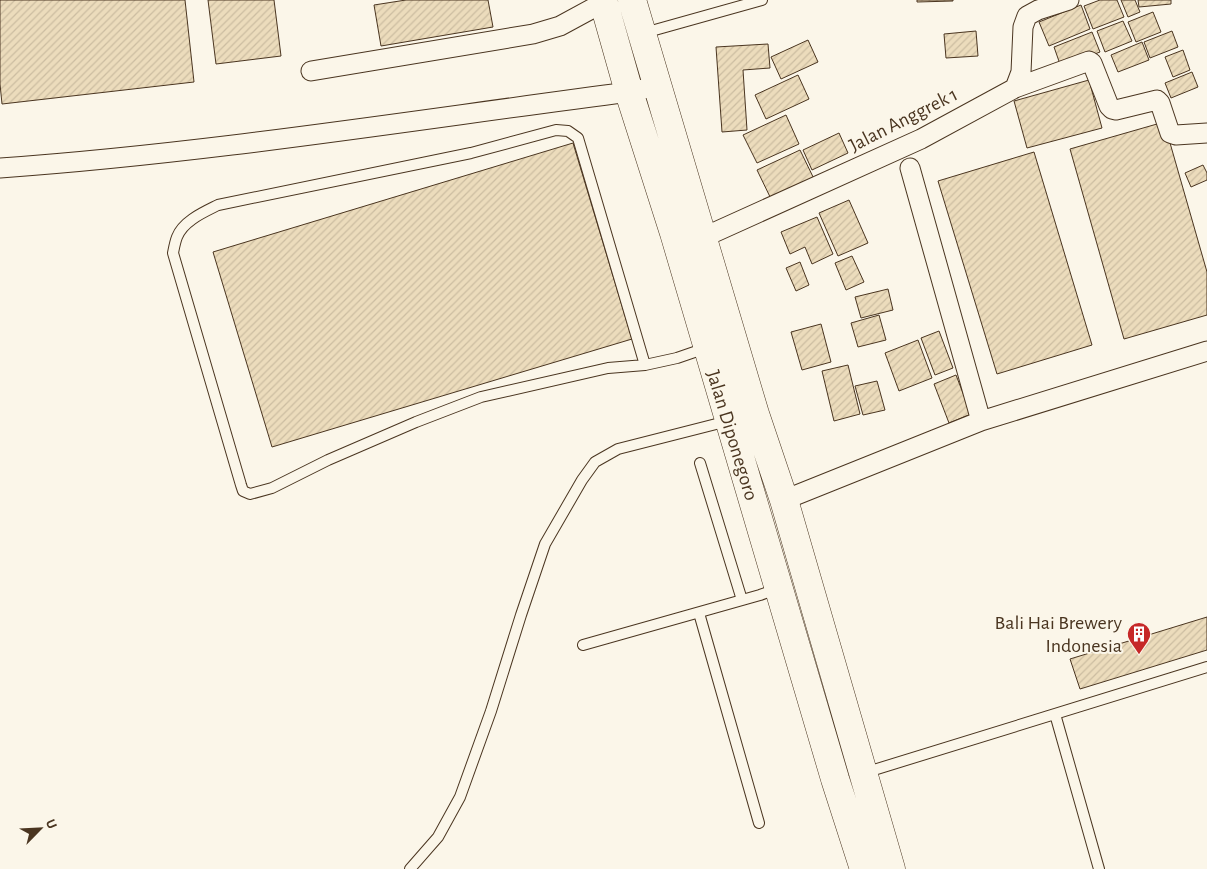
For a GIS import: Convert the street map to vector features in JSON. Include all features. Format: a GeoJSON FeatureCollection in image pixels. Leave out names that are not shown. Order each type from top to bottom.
{"type":"FeatureCollection","features":[{"type":"Feature","properties":{"kind":"highway","name":"Jalan Diponegoro"},"geometry":{"type":"LineString","coordinates":[[632,0],[754,414],[784,500],[891,869]]}},
{"type":"Feature","properties":{"kind":"highway","name":"Jalan Diponegoro"},"geometry":{"type":"LineString","coordinates":[[604,1],[629,92],[674,233],[728,421],[835,779],[864,869]]}},
{"type":"Feature","properties":{"kind":"street"},"geometry":{"type":"LineString","coordinates":[[1015,88],[1021,72],[1023,27],[1027,16],[1038,10],[1069,0]]}},
{"type":"Feature","properties":{"kind":"street"},"geometry":{"type":"LineString","coordinates":[[311,71],[533,34],[560,26],[604,1]]}},
{"type":"Feature","properties":{"kind":"street","name":"Jalan Anggrek 1"},"geometry":{"type":"LineString","coordinates":[[702,238],[921,139],[1015,88],[1089,61],[1092,63],[1109,106],[1112,109],[1116,110],[1157,100],[1170,133],[1176,135],[1207,133]]}},
{"type":"Feature","properties":{"kind":"street"},"geometry":{"type":"LineString","coordinates":[[0,168],[87,162],[313,135],[629,92],[658,86]]}},
{"type":"Feature","properties":{"kind":"street"},"geometry":{"type":"LineString","coordinates":[[910,168],[981,421]]}},
{"type":"Feature","properties":{"kind":"street"},"geometry":{"type":"LineString","coordinates":[[784,500],[981,421],[1207,351]]}},
{"type":"Feature","properties":{"kind":"lane"},"geometry":{"type":"LineString","coordinates":[[643,34],[762,0]]}},
{"type":"Feature","properties":{"kind":"lane"},"geometry":{"type":"LineString","coordinates":[[644,365],[578,138],[568,131],[556,130],[471,153],[218,205],[201,212],[187,224],[178,236],[173,253],[240,486],[243,491],[250,494],[272,488],[328,460],[416,422],[481,397],[608,368],[644,365],[678,358],[707,348]]}},
{"type":"Feature","properties":{"kind":"lane"},"geometry":{"type":"LineString","coordinates":[[410,869],[438,837],[460,797],[491,711],[545,544],[582,480],[595,462],[618,449],[728,421]]}},
{"type":"Feature","properties":{"kind":"lane"},"geometry":{"type":"LineString","coordinates":[[700,463],[742,600]]}},
{"type":"Feature","properties":{"kind":"lane"},"geometry":{"type":"LineString","coordinates":[[583,645],[779,588]]}},
{"type":"Feature","properties":{"kind":"lane"},"geometry":{"type":"LineString","coordinates":[[698,612],[759,823]]}},
{"type":"Feature","properties":{"kind":"lane"},"geometry":{"type":"LineString","coordinates":[[863,774],[1207,667]]}},
{"type":"Feature","properties":{"kind":"lane"},"geometry":{"type":"LineString","coordinates":[[1055,714],[1099,869]]}},
{"type":"Feature","properties":{"kind":"building"},"geometry":{"type":"Polygon","coordinates":[[[0,0],[185,0],[194,82],[2,104],[0,84],[0,0]]]}},
{"type":"Feature","properties":{"kind":"building"},"geometry":{"type":"Polygon","coordinates":[[[208,0],[274,0],[281,56],[216,64],[208,0]]]}},
{"type":"Feature","properties":{"kind":"building"},"geometry":{"type":"Polygon","coordinates":[[[406,0],[488,0],[493,27],[381,46],[374,5],[406,0]]]}},
{"type":"Feature","properties":{"kind":"building"},"geometry":{"type":"Polygon","coordinates":[[[917,0],[953,0],[953,1],[917,2],[917,0]]]}},
{"type":"Feature","properties":{"kind":"building"},"geometry":{"type":"Polygon","coordinates":[[[1100,0],[1117,0],[1124,17],[1093,29],[1084,6],[1100,0]]]}},
{"type":"Feature","properties":{"kind":"building"},"geometry":{"type":"Polygon","coordinates":[[[1121,0],[1135,0],[1140,12],[1128,17],[1121,0]]]}},
{"type":"Feature","properties":{"kind":"building"},"geometry":{"type":"Polygon","coordinates":[[[1138,0],[1171,0],[1171,4],[1139,7],[1138,0]]]}},
{"type":"Feature","properties":{"kind":"building"},"geometry":{"type":"Polygon","coordinates":[[[1081,5],[1090,29],[1049,46],[1039,22],[1081,5]]]}},
{"type":"Feature","properties":{"kind":"building"},"geometry":{"type":"Polygon","coordinates":[[[1153,12],[1161,32],[1136,42],[1128,22],[1153,12]]]}},
{"type":"Feature","properties":{"kind":"building"},"geometry":{"type":"Polygon","coordinates":[[[1123,21],[1132,41],[1105,52],[1097,31],[1123,21]]]}},
{"type":"Feature","properties":{"kind":"building"},"geometry":{"type":"Polygon","coordinates":[[[976,31],[978,56],[946,58],[944,34],[976,31]]]}},
{"type":"Feature","properties":{"kind":"building"},"geometry":{"type":"Polygon","coordinates":[[[1172,31],[1178,47],[1150,58],[1144,42],[1172,31]]]}},
{"type":"Feature","properties":{"kind":"building"},"geometry":{"type":"Polygon","coordinates":[[[1092,32],[1100,52],[1061,67],[1054,47],[1092,32]]]}},
{"type":"Feature","properties":{"kind":"building"},"geometry":{"type":"Polygon","coordinates":[[[808,40],[818,62],[781,79],[771,57],[808,40]]]}},
{"type":"Feature","properties":{"kind":"building"},"geometry":{"type":"Polygon","coordinates":[[[1142,42],[1149,60],[1118,72],[1111,55],[1142,42]]]}},
{"type":"Feature","properties":{"kind":"building"},"geometry":{"type":"Polygon","coordinates":[[[768,44],[770,68],[743,70],[747,130],[722,132],[716,47],[768,44]]]}},
{"type":"Feature","properties":{"kind":"building"},"geometry":{"type":"Polygon","coordinates":[[[1183,50],[1190,70],[1173,77],[1165,57],[1183,50]]]}},
{"type":"Feature","properties":{"kind":"building"},"geometry":{"type":"Polygon","coordinates":[[[1192,72],[1198,87],[1171,98],[1165,83],[1192,72]]]}},
{"type":"Feature","properties":{"kind":"building"},"geometry":{"type":"Polygon","coordinates":[[[798,75],[809,99],[766,119],[755,95],[798,75]]]}},
{"type":"Feature","properties":{"kind":"building"},"geometry":{"type":"Polygon","coordinates":[[[1089,80],[1102,128],[1027,148],[1014,101],[1089,80]]]}},
{"type":"Feature","properties":{"kind":"building"},"geometry":{"type":"Polygon","coordinates":[[[786,115],[799,144],[757,163],[743,135],[786,115]]]}},
{"type":"Feature","properties":{"kind":"building"},"geometry":{"type":"Polygon","coordinates":[[[1164,122],[1207,272],[1207,315],[1124,339],[1070,149],[1164,122]]]}},
{"type":"Feature","properties":{"kind":"building"},"geometry":{"type":"Polygon","coordinates":[[[839,133],[848,153],[812,170],[803,150],[839,133]]]}},
{"type":"Feature","properties":{"kind":"building"},"geometry":{"type":"Polygon","coordinates":[[[573,143],[632,339],[272,447],[213,252],[573,143]]]}},
{"type":"Feature","properties":{"kind":"building"},"geometry":{"type":"Polygon","coordinates":[[[800,150],[816,183],[773,203],[757,170],[800,150]]]}},
{"type":"Feature","properties":{"kind":"building"},"geometry":{"type":"Polygon","coordinates":[[[1034,152],[1092,345],[997,374],[938,181],[1034,152]]]}},
{"type":"Feature","properties":{"kind":"building"},"geometry":{"type":"Polygon","coordinates":[[[1203,165],[1207,173],[1207,180],[1191,187],[1185,173],[1203,165]]]}},
{"type":"Feature","properties":{"kind":"building"},"geometry":{"type":"Polygon","coordinates":[[[849,200],[868,243],[838,256],[819,213],[849,200]]]}},
{"type":"Feature","properties":{"kind":"building"},"geometry":{"type":"Polygon","coordinates":[[[817,217],[833,254],[812,264],[805,247],[790,254],[781,232],[817,217]]]}},
{"type":"Feature","properties":{"kind":"building"},"geometry":{"type":"Polygon","coordinates":[[[852,256],[864,282],[846,290],[835,263],[852,256]]]}},
{"type":"Feature","properties":{"kind":"building"},"geometry":{"type":"Polygon","coordinates":[[[800,262],[809,285],[796,291],[786,268],[800,262]]]}},
{"type":"Feature","properties":{"kind":"building"},"geometry":{"type":"Polygon","coordinates":[[[888,289],[893,310],[861,318],[855,297],[888,289]]]}},
{"type":"Feature","properties":{"kind":"building"},"geometry":{"type":"Polygon","coordinates":[[[879,315],[886,340],[858,347],[851,323],[879,315]]]}},
{"type":"Feature","properties":{"kind":"building"},"geometry":{"type":"Polygon","coordinates":[[[821,324],[831,362],[802,370],[791,332],[821,324]]]}},
{"type":"Feature","properties":{"kind":"building"},"geometry":{"type":"Polygon","coordinates":[[[939,331],[953,368],[935,375],[921,338],[939,331]]]}},
{"type":"Feature","properties":{"kind":"building"},"geometry":{"type":"Polygon","coordinates":[[[918,340],[932,378],[899,391],[885,353],[918,340]]]}},
{"type":"Feature","properties":{"kind":"building"},"geometry":{"type":"Polygon","coordinates":[[[848,365],[860,414],[834,421],[822,371],[848,365]]]}},
{"type":"Feature","properties":{"kind":"building"},"geometry":{"type":"Polygon","coordinates":[[[956,375],[971,414],[949,423],[934,384],[956,375]]]}},
{"type":"Feature","properties":{"kind":"building"},"geometry":{"type":"Polygon","coordinates":[[[877,381],[885,410],[863,415],[855,386],[877,381]]]}},
{"type":"Feature","properties":{"kind":"building","name":"Bali Hai Brewery Indonesia"},"geometry":{"type":"Polygon","coordinates":[[[1207,617],[1207,650],[1080,689],[1070,659],[1207,617]]]}},
{"type":"Feature","properties":{"kind":"place","name":"Bali Hai Brewery Indonesia"},"geometry":{"type":"Point","coordinates":[1139,655]}}]}
